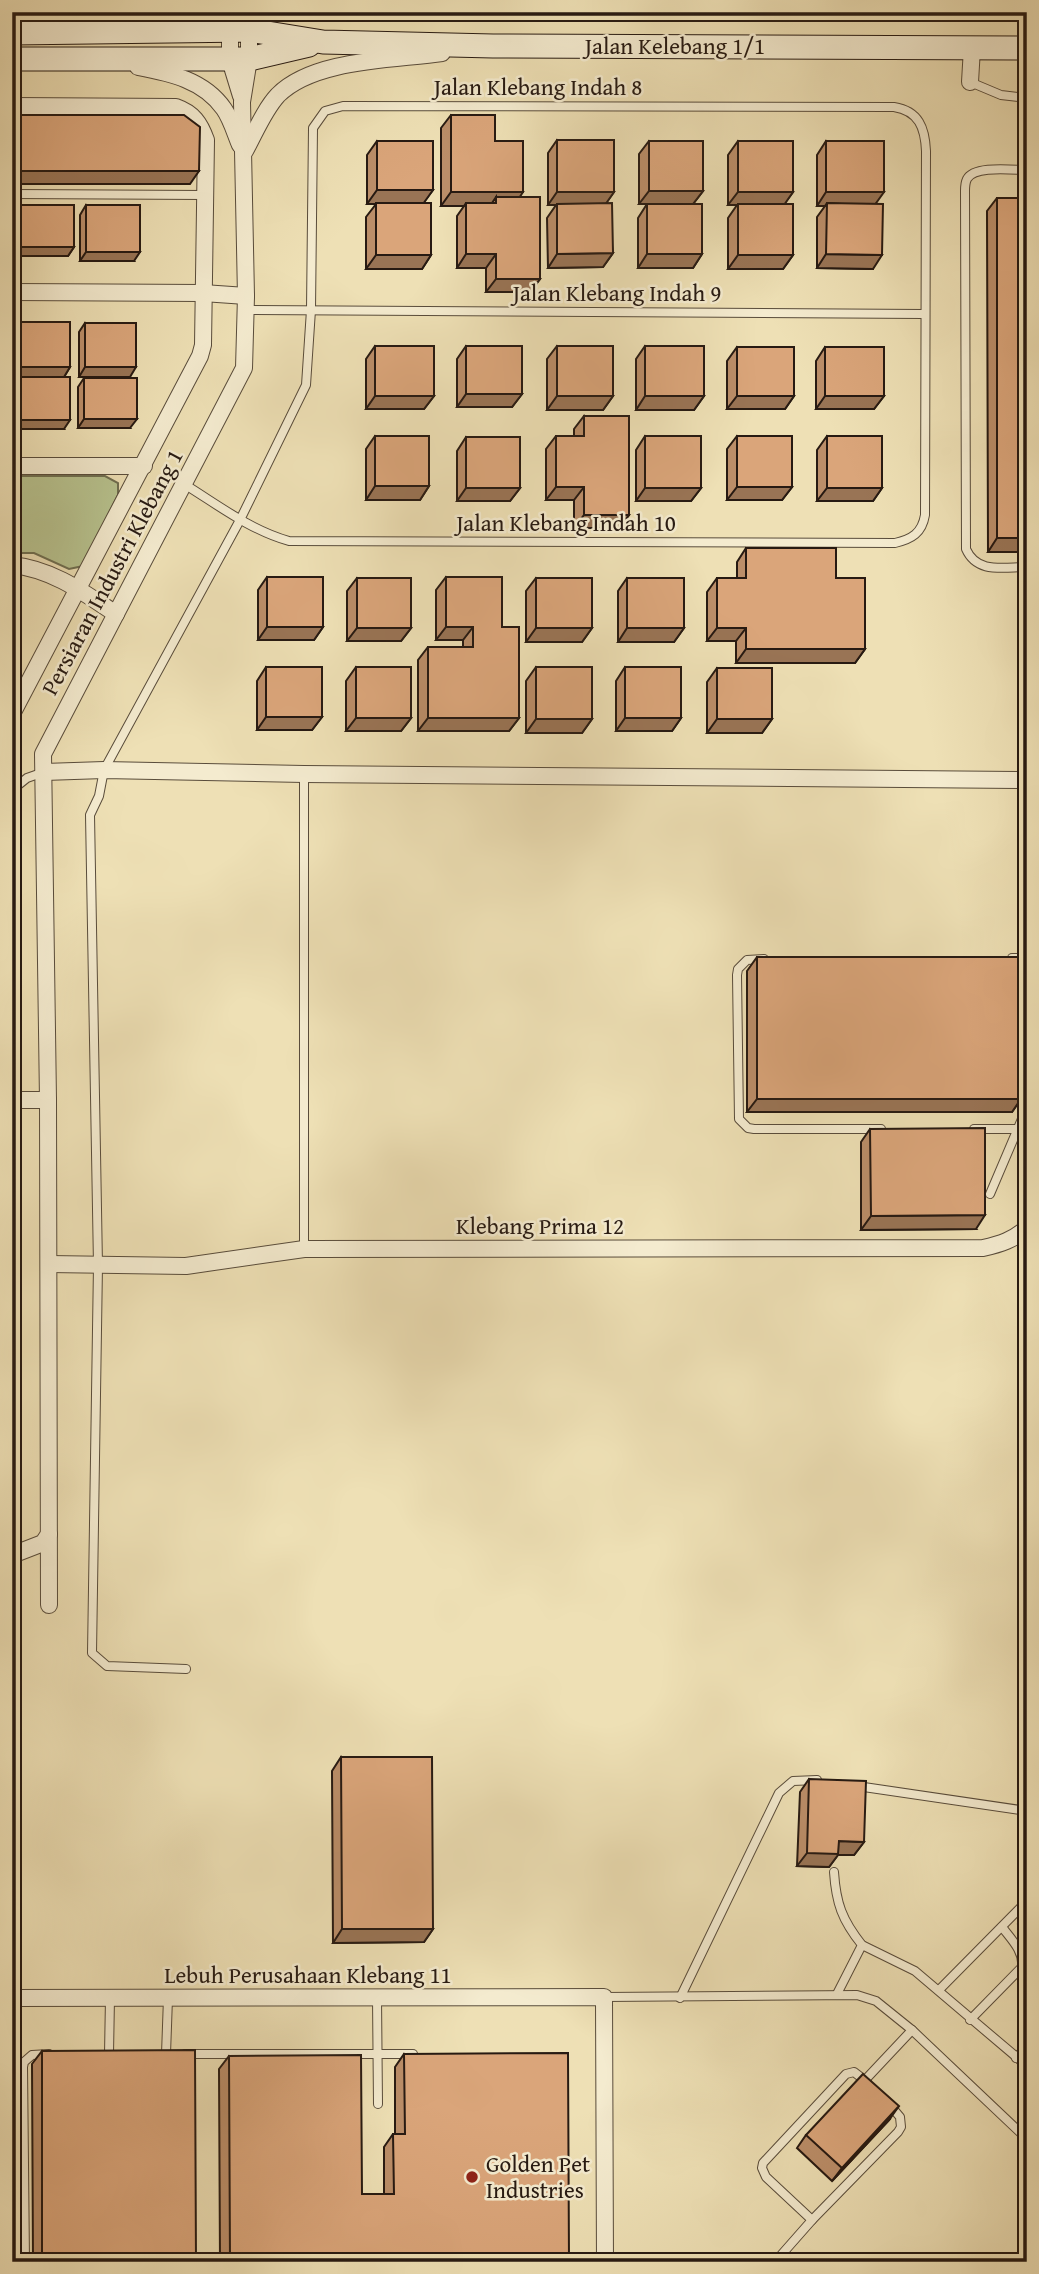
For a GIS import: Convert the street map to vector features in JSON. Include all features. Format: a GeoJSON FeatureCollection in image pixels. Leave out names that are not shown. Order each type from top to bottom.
{"type":"FeatureCollection","features":[{"type":"Feature","properties":{"kind":"street","name":"Jalan Kelebang 1/1"},"geometry":{"type":"LineString","coordinates":[[12,33],[239,21],[323,42],[493,46],[1027,48]]}},
{"type":"Feature","properties":{"kind":"street","name":"Persiaran Industri Klebang 1"},"geometry":{"type":"LineString","coordinates":[[49,1605],[44,750],[244,368],[244,153],[239,21]]}},
{"type":"Feature","properties":{"kind":"street","name":"Jalan Kelebang 1/1"},"geometry":{"type":"LineString","coordinates":[[21,59],[240,60],[323,42]]}},
{"type":"Feature","properties":{"kind":"street"},"geometry":{"type":"LineString","coordinates":[[244,153],[276,97],[306,76],[358,64],[493,46]]}},
{"type":"Feature","properties":{"kind":"street"},"geometry":{"type":"LineString","coordinates":[[970,82],[972,48]]}},
{"type":"Feature","properties":{"kind":"street"},"geometry":{"type":"LineString","coordinates":[[21,59],[80,65],[136,66],[181,77],[211,94],[226,111],[244,153]]}},
{"type":"Feature","properties":{"kind":"street"},"geometry":{"type":"LineString","coordinates":[[12,106],[161,106],[185,110],[194,117],[206,140],[204,345],[201,356],[12,714]]}},
{"type":"Feature","properties":{"kind":"street"},"geometry":{"type":"LineString","coordinates":[[12,292],[203,293],[246,303]]}},
{"type":"Feature","properties":{"kind":"street"},"geometry":{"type":"LineString","coordinates":[[12,466],[144,466]]}},
{"type":"Feature","properties":{"kind":"street"},"geometry":{"type":"LineString","coordinates":[[12,565],[33,567],[56,576],[116,614]]}},
{"type":"Feature","properties":{"kind":"street"},"geometry":{"type":"LineString","coordinates":[[44,772],[104,770],[1025,780]]}},
{"type":"Feature","properties":{"kind":"street"},"geometry":{"type":"LineString","coordinates":[[12,1100],[48,1100]]}},
{"type":"Feature","properties":{"kind":"street","name":"Klebang Prima 12"},"geometry":{"type":"LineString","coordinates":[[49,1264],[186,1266],[304,1250],[983,1248],[1002,1244],[1027,1228]]}},
{"type":"Feature","properties":{"kind":"street"},"geometry":{"type":"LineString","coordinates":[[12,1555],[43,1543],[49,1534]]}},
{"type":"Feature","properties":{"kind":"street"},"geometry":{"type":"LineString","coordinates":[[604,1997],[605,2262]]}},
{"type":"Feature","properties":{"kind":"street","name":"Lebuh Perusahaan Klebang 11"},"geometry":{"type":"LineString","coordinates":[[12,1998],[604,1997]]}},
{"type":"Feature","properties":{"kind":"lane"},"geometry":{"type":"LineString","coordinates":[[970,82],[1001,95],[1027,98]]}},
{"type":"Feature","properties":{"kind":"lane","name":"Jalan Klebang Indah 8"},"geometry":{"type":"LineString","coordinates":[[186,1669],[107,1665],[92,1653],[98,1265],[90,815],[99,796],[104,770],[240,520],[306,385],[310,310],[311,137],[317,119],[334,107],[903,108],[919,120],[924,129],[926,151],[925,491]]}},
{"type":"Feature","properties":{"kind":"lane"},"geometry":{"type":"LineString","coordinates":[[1027,170],[982,170],[972,173],[967,179],[965,356],[966,549],[971,559],[979,566],[1027,567]]}},
{"type":"Feature","properties":{"kind":"lane"},"geometry":{"type":"LineString","coordinates":[[12,194],[205,195]]}},
{"type":"Feature","properties":{"kind":"lane","name":"Jalan Klebang Indah 9"},"geometry":{"type":"LineString","coordinates":[[246,303],[310,310],[924,314]]}},
{"type":"Feature","properties":{"kind":"lane","name":"Jalan Klebang Indah 10"},"geometry":{"type":"LineString","coordinates":[[184,484],[268,535],[289,541],[316,542],[895,543],[906,541],[919,531],[925,515],[925,491]]}},
{"type":"Feature","properties":{"kind":"lane"},"geometry":{"type":"LineString","coordinates":[[12,790],[27,778],[44,772]]}},
{"type":"Feature","properties":{"kind":"lane"},"geometry":{"type":"LineString","coordinates":[[304,774],[304,1250]]}},
{"type":"Feature","properties":{"kind":"lane"},"geometry":{"type":"LineString","coordinates":[[1006,958],[1027,956],[1025,780]]}},
{"type":"Feature","properties":{"kind":"lane"},"geometry":{"type":"LineString","coordinates":[[780,959],[747,960],[738,969],[739,1119],[748,1128],[754,1129],[892,1129]]}},
{"type":"Feature","properties":{"kind":"lane"},"geometry":{"type":"LineString","coordinates":[[989,1194],[1027,1107]]}},
{"type":"Feature","properties":{"kind":"lane"},"geometry":{"type":"LineString","coordinates":[[962,1129],[1017,1129]]}},
{"type":"Feature","properties":{"kind":"lane"},"geometry":{"type":"LineString","coordinates":[[680,1998],[779,1793],[793,1781],[827,1781]]}},
{"type":"Feature","properties":{"kind":"lane"},"geometry":{"type":"LineString","coordinates":[[854,1785],[1027,1811]]}},
{"type":"Feature","properties":{"kind":"lane"},"geometry":{"type":"LineString","coordinates":[[834,1872],[839,1908],[850,1929],[863,1945],[915,1971],[1027,2066]]}},
{"type":"Feature","properties":{"kind":"lane"},"geometry":{"type":"LineString","coordinates":[[939,1990],[1027,1901]]}},
{"type":"Feature","properties":{"kind":"lane"},"geometry":{"type":"LineString","coordinates":[[970,2020],[1022,1968],[1020,1951],[1002,1927]]}},
{"type":"Feature","properties":{"kind":"lane"},"geometry":{"type":"LineString","coordinates":[[837,1994],[863,1945]]}},
{"type":"Feature","properties":{"kind":"lane"},"geometry":{"type":"LineString","coordinates":[[604,1997],[857,1994],[876,2001],[912,2030],[1027,2138]]}},
{"type":"Feature","properties":{"kind":"lane"},"geometry":{"type":"LineString","coordinates":[[377,1997],[378,2104]]}},
{"type":"Feature","properties":{"kind":"lane"},"geometry":{"type":"LineString","coordinates":[[109,2054],[110,1998]]}},
{"type":"Feature","properties":{"kind":"lane"},"geometry":{"type":"LineString","coordinates":[[166,2054],[168,1998]]}},
{"type":"Feature","properties":{"kind":"lane"},"geometry":{"type":"LineString","coordinates":[[864,2080],[912,2030]]}},
{"type":"Feature","properties":{"kind":"lane"},"geometry":{"type":"LineString","coordinates":[[1016,2057],[1027,2046]]}},
{"type":"Feature","properties":{"kind":"lane"},"geometry":{"type":"LineString","coordinates":[[25,2262],[23,2067],[27,2057],[32,2054],[61,2054]]}},
{"type":"Feature","properties":{"kind":"lane"},"geometry":{"type":"LineString","coordinates":[[97,2054],[120,2054]]}},
{"type":"Feature","properties":{"kind":"lane"},"geometry":{"type":"LineString","coordinates":[[155,2054],[417,2054]]}},
{"type":"Feature","properties":{"kind":"lane"},"geometry":{"type":"LineString","coordinates":[[812,2220],[766,2177],[763,2163],[846,2074],[853,2072],[873,2088]]}},
{"type":"Feature","properties":{"kind":"lane"},"geometry":{"type":"LineString","coordinates":[[775,2262],[901,2127],[898,2113],[881,2096]]}},
{"type":"Feature","properties":{"kind":"lane"},"geometry":{"type":"LineString","coordinates":[[1020,2262],[1027,2255]]}},
{"type":"Feature","properties":{"kind":"green space"},"geometry":{"type":"Polygon","coordinates":[[[12,476],[105,476],[118,483],[118,495],[83,566],[69,569],[34,553],[12,553],[12,476]]]}},
{"type":"Feature","properties":{"kind":"building"},"geometry":{"type":"Polygon","coordinates":[[[12,115],[184,115],[200,127],[199,171],[12,171],[12,115]]]}},
{"type":"Feature","properties":{"kind":"building"},"geometry":{"type":"Polygon","coordinates":[[[451,115],[495,115],[495,141],[523,141],[523,192],[451,192],[451,115]]]}},
{"type":"Feature","properties":{"kind":"building"},"geometry":{"type":"Polygon","coordinates":[[[557,140],[614,140],[614,192],[557,192],[557,140]]]}},
{"type":"Feature","properties":{"kind":"building"},"geometry":{"type":"Polygon","coordinates":[[[377,141],[433,141],[433,190],[377,190],[377,141]]]}},
{"type":"Feature","properties":{"kind":"building"},"geometry":{"type":"Polygon","coordinates":[[[649,141],[703,141],[703,191],[649,191],[649,141]]]}},
{"type":"Feature","properties":{"kind":"building"},"geometry":{"type":"Polygon","coordinates":[[[738,141],[793,141],[793,192],[738,192],[738,141]]]}},
{"type":"Feature","properties":{"kind":"building"},"geometry":{"type":"Polygon","coordinates":[[[826,141],[884,141],[884,192],[826,192],[826,141]]]}},
{"type":"Feature","properties":{"kind":"building"},"geometry":{"type":"Polygon","coordinates":[[[496,197],[540,197],[540,279],[496,279],[496,254],[466,254],[466,203],[496,203],[496,197]]]}},
{"type":"Feature","properties":{"kind":"building"},"geometry":{"type":"Polygon","coordinates":[[[997,198],[1027,198],[1027,538],[997,538],[997,198]]]}},
{"type":"Feature","properties":{"kind":"building"},"geometry":{"type":"Polygon","coordinates":[[[376,203],[431,203],[431,255],[376,255],[376,203]]]}},
{"type":"Feature","properties":{"kind":"building"},"geometry":{"type":"Polygon","coordinates":[[[612,203],[613,253],[557,254],[557,204],[612,203]]]}},
{"type":"Feature","properties":{"kind":"building"},"geometry":{"type":"Polygon","coordinates":[[[827,203],[883,204],[882,255],[826,254],[827,203]]]}},
{"type":"Feature","properties":{"kind":"building"},"geometry":{"type":"Polygon","coordinates":[[[647,204],[702,204],[702,254],[647,254],[647,204]]]}},
{"type":"Feature","properties":{"kind":"building"},"geometry":{"type":"Polygon","coordinates":[[[738,204],[793,204],[793,255],[738,255],[738,204]]]}},
{"type":"Feature","properties":{"kind":"building"},"geometry":{"type":"Polygon","coordinates":[[[21,205],[74,205],[74,247],[21,247],[21,205]]]}},
{"type":"Feature","properties":{"kind":"building"},"geometry":{"type":"Polygon","coordinates":[[[86,205],[140,205],[140,252],[86,252],[86,205]]]}},
{"type":"Feature","properties":{"kind":"building"},"geometry":{"type":"Polygon","coordinates":[[[18,322],[70,322],[70,367],[18,367],[18,322]]]}},
{"type":"Feature","properties":{"kind":"building"},"geometry":{"type":"Polygon","coordinates":[[[85,323],[136,323],[136,367],[85,367],[85,323]]]}},
{"type":"Feature","properties":{"kind":"building"},"geometry":{"type":"Polygon","coordinates":[[[375,346],[434,346],[434,396],[375,396],[375,346]]]}},
{"type":"Feature","properties":{"kind":"building"},"geometry":{"type":"Polygon","coordinates":[[[466,346],[522,346],[522,394],[466,394],[466,346]]]}},
{"type":"Feature","properties":{"kind":"building"},"geometry":{"type":"Polygon","coordinates":[[[557,346],[613,346],[613,396],[557,396],[557,346]]]}},
{"type":"Feature","properties":{"kind":"building"},"geometry":{"type":"Polygon","coordinates":[[[645,346],[704,346],[704,396],[645,396],[645,346]]]}},
{"type":"Feature","properties":{"kind":"building"},"geometry":{"type":"Polygon","coordinates":[[[737,347],[794,347],[794,396],[737,396],[737,347]]]}},
{"type":"Feature","properties":{"kind":"building"},"geometry":{"type":"Polygon","coordinates":[[[825,347],[884,347],[884,396],[825,396],[825,347]]]}},
{"type":"Feature","properties":{"kind":"building"},"geometry":{"type":"Polygon","coordinates":[[[21,377],[70,377],[70,420],[21,420],[21,377]]]}},
{"type":"Feature","properties":{"kind":"building"},"geometry":{"type":"Polygon","coordinates":[[[84,378],[137,378],[137,419],[84,419],[84,378]]]}},
{"type":"Feature","properties":{"kind":"building"},"geometry":{"type":"Polygon","coordinates":[[[584,416],[629,416],[629,515],[584,515],[584,487],[556,487],[556,436],[584,436],[584,416]]]}},
{"type":"Feature","properties":{"kind":"building"},"geometry":{"type":"Polygon","coordinates":[[[375,436],[429,436],[429,486],[375,486],[375,436]]]}},
{"type":"Feature","properties":{"kind":"building"},"geometry":{"type":"Polygon","coordinates":[[[645,436],[701,436],[701,488],[645,488],[645,436]]]}},
{"type":"Feature","properties":{"kind":"building"},"geometry":{"type":"Polygon","coordinates":[[[737,436],[792,436],[792,487],[737,487],[737,436]]]}},
{"type":"Feature","properties":{"kind":"building"},"geometry":{"type":"Polygon","coordinates":[[[827,436],[882,436],[882,488],[827,488],[827,436]]]}},
{"type":"Feature","properties":{"kind":"building"},"geometry":{"type":"Polygon","coordinates":[[[466,437],[520,437],[520,488],[466,488],[466,437]]]}},
{"type":"Feature","properties":{"kind":"building"},"geometry":{"type":"Polygon","coordinates":[[[746,548],[836,548],[836,578],[865,578],[865,649],[746,649],[746,628],[717,628],[717,578],[746,578],[746,548]]]}},
{"type":"Feature","properties":{"kind":"building"},"geometry":{"type":"Polygon","coordinates":[[[267,577],[323,577],[323,627],[267,627],[267,577]]]}},
{"type":"Feature","properties":{"kind":"building"},"geometry":{"type":"Polygon","coordinates":[[[446,577],[502,577],[502,627],[519,627],[519,718],[428,718],[428,647],[473,647],[473,627],[446,627],[446,577]]]}},
{"type":"Feature","properties":{"kind":"building"},"geometry":{"type":"Polygon","coordinates":[[[357,578],[411,578],[411,628],[357,628],[357,578]]]}},
{"type":"Feature","properties":{"kind":"building"},"geometry":{"type":"Polygon","coordinates":[[[536,578],[592,578],[592,628],[536,628],[536,578]]]}},
{"type":"Feature","properties":{"kind":"building"},"geometry":{"type":"Polygon","coordinates":[[[627,578],[684,578],[684,628],[627,628],[627,578]]]}},
{"type":"Feature","properties":{"kind":"building"},"geometry":{"type":"Polygon","coordinates":[[[266,667],[322,667],[322,717],[266,717],[266,667]]]}},
{"type":"Feature","properties":{"kind":"building"},"geometry":{"type":"Polygon","coordinates":[[[356,667],[411,667],[411,718],[356,718],[356,667]]]}},
{"type":"Feature","properties":{"kind":"building"},"geometry":{"type":"Polygon","coordinates":[[[536,667],[592,667],[592,719],[536,719],[536,667]]]}},
{"type":"Feature","properties":{"kind":"building"},"geometry":{"type":"Polygon","coordinates":[[[625,667],[681,667],[681,718],[625,718],[625,667]]]}},
{"type":"Feature","properties":{"kind":"building"},"geometry":{"type":"Polygon","coordinates":[[[717,668],[772,668],[772,719],[717,719],[717,668]]]}},
{"type":"Feature","properties":{"kind":"building"},"geometry":{"type":"Polygon","coordinates":[[[757,957],[1021,957],[1021,1099],[757,1099],[757,957]]]}},
{"type":"Feature","properties":{"kind":"building"},"geometry":{"type":"Polygon","coordinates":[[[985,1128],[985,1215],[871,1216],[870,1129],[985,1128]]]}},
{"type":"Feature","properties":{"kind":"building"},"geometry":{"type":"Polygon","coordinates":[[[341,1757],[432,1757],[433,1929],[342,1929],[341,1757]]]}},
{"type":"Feature","properties":{"kind":"building"},"geometry":{"type":"Polygon","coordinates":[[[809,1779],[866,1781],[864,1842],[839,1841],[838,1854],[807,1853],[809,1779]]]}},
{"type":"Feature","properties":{"kind":"building"},"geometry":{"type":"Polygon","coordinates":[[[195,2050],[196,2262],[42,2262],[42,2051],[195,2050]]]}},
{"type":"Feature","properties":{"kind":"building","name":"Golden Pet Industries"},"geometry":{"type":"Polygon","coordinates":[[[568,2053],[569,2262],[230,2262],[229,2056],[361,2055],[362,2194],[394,2194],[393,2134],[405,2134],[404,2054],[568,2053]]]}},
{"type":"Feature","properties":{"kind":"building"},"geometry":{"type":"Polygon","coordinates":[[[863,2074],[899,2106],[842,2168],[806,2135],[863,2074]]]}},
{"type":"Feature","properties":{"kind":"place","name":"Golden Pet Industries"},"geometry":{"type":"Point","coordinates":[472,2177]}}]}
